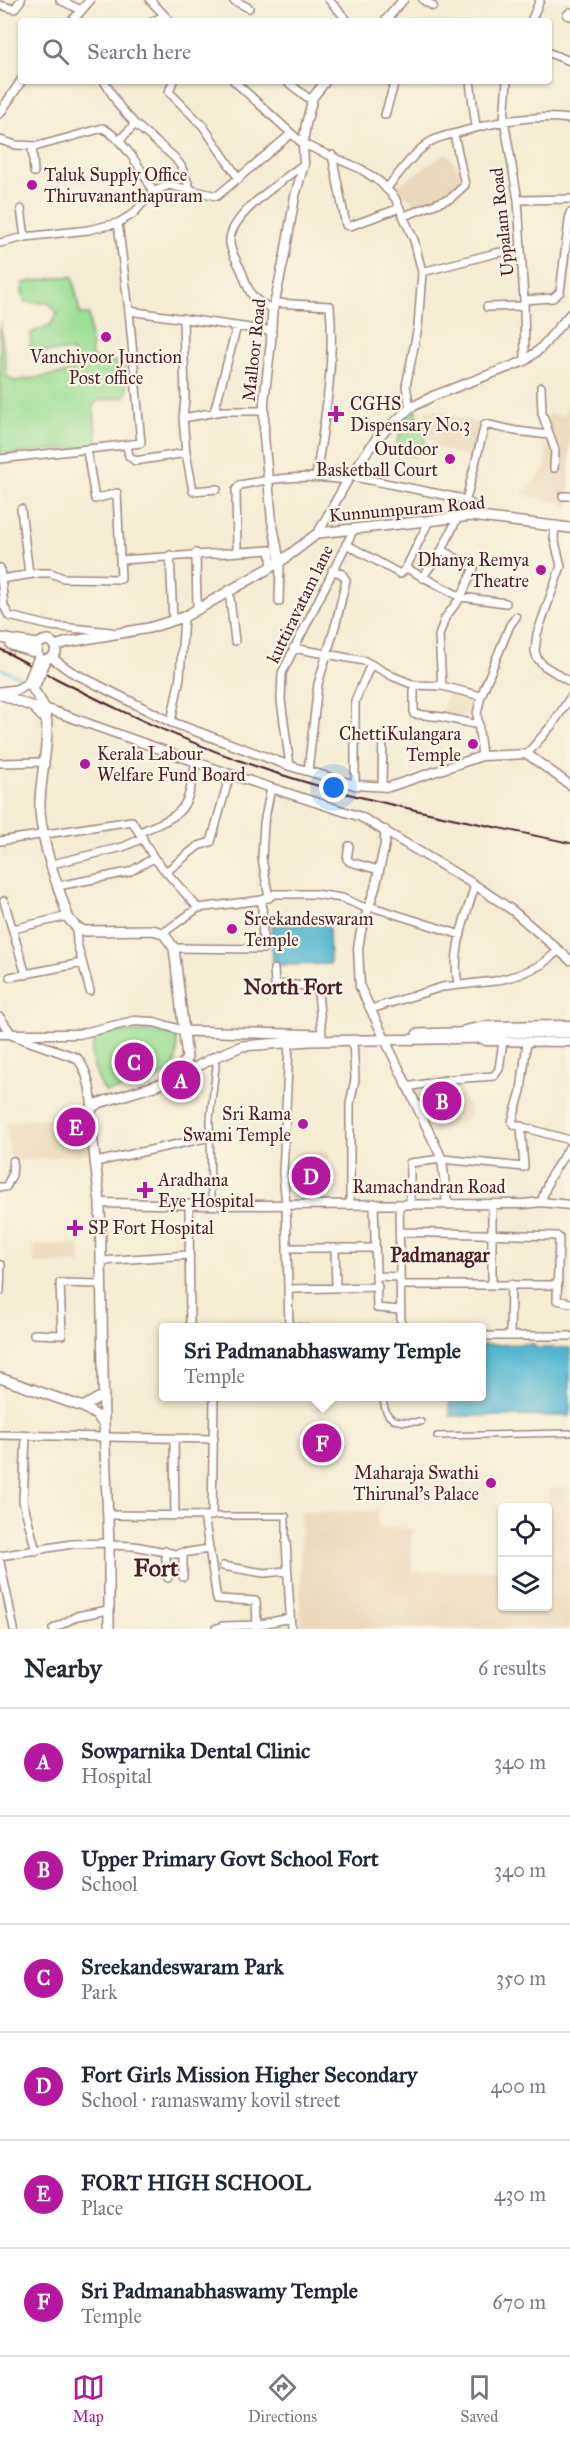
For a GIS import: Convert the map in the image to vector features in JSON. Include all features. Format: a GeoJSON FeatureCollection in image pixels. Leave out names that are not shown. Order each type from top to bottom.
{"type":"FeatureCollection","features":[{"type":"Feature","properties":{"kind":"main road","name":"Kunnumpuram Road"},"geometry":{"type":"LineString","coordinates":[[318,533],[458,517],[483,517],[570,528]]}},
{"type":"Feature","properties":{"kind":"main road"},"geometry":{"type":"LineString","coordinates":[[13,698],[31,686],[42,654],[43,640],[53,644],[68,642],[122,633],[184,617],[276,564],[318,533]]}},
{"type":"Feature","properties":{"kind":"main road"},"geometry":{"type":"LineString","coordinates":[[0,638],[42,654],[56,652],[53,644]]}},
{"type":"Feature","properties":{"kind":"main road"},"geometry":{"type":"LineString","coordinates":[[0,693],[31,686]]}},
{"type":"Feature","properties":{"kind":"main road"},"geometry":{"type":"LineString","coordinates":[[31,686],[46,720],[40,794],[44,834],[68,916],[76,927],[85,931],[152,930],[163,933],[174,948],[188,1058],[170,1081]]}},
{"type":"Feature","properties":{"kind":"main road"},"geometry":{"type":"LineString","coordinates":[[0,693],[38,706]]}},
{"type":"Feature","properties":{"kind":"main road"},"geometry":{"type":"LineString","coordinates":[[184,1031],[385,1037],[503,1037],[570,1033]]}},
{"type":"Feature","properties":{"kind":"main road"},"geometry":{"type":"LineString","coordinates":[[109,1629],[109,1515],[104,1424],[100,1203],[90,1117],[92,1107],[170,1081],[215,1057],[242,1046],[310,1041],[353,1041],[385,1037]]}},
{"type":"Feature","properties":{"kind":"main road"},"geometry":{"type":"LineString","coordinates":[[0,1378],[83,1407],[96,1415],[104,1424]]}},
{"type":"Feature","properties":{"kind":"main road"},"geometry":{"type":"LineString","coordinates":[[83,1407],[104,1395]]}},
{"type":"Feature","properties":{"kind":"street"},"geometry":{"type":"LineString","coordinates":[[0,5],[14,9],[21,0]]}},
{"type":"Feature","properties":{"kind":"street"},"geometry":{"type":"LineString","coordinates":[[60,0],[81,10]]}},
{"type":"Feature","properties":{"kind":"street"},"geometry":{"type":"LineString","coordinates":[[74,18],[90,0]]}},
{"type":"Feature","properties":{"kind":"street"},"geometry":{"type":"LineString","coordinates":[[150,0],[167,18]]}},
{"type":"Feature","properties":{"kind":"street"},"geometry":{"type":"LineString","coordinates":[[233,0],[249,8]]}},
{"type":"Feature","properties":{"kind":"street"},"geometry":{"type":"LineString","coordinates":[[329,0],[345,18]]}},
{"type":"Feature","properties":{"kind":"street"},"geometry":{"type":"LineString","coordinates":[[388,18],[403,0]]}},
{"type":"Feature","properties":{"kind":"street"},"geometry":{"type":"LineString","coordinates":[[423,0],[433,6]]}},
{"type":"Feature","properties":{"kind":"street"},"geometry":{"type":"LineString","coordinates":[[532,18],[540,0]]}},
{"type":"Feature","properties":{"kind":"street"},"geometry":{"type":"LineString","coordinates":[[552,54],[570,61]]}},
{"type":"Feature","properties":{"kind":"street"},"geometry":{"type":"LineString","coordinates":[[0,113],[19,84]]}},
{"type":"Feature","properties":{"kind":"street"},"geometry":{"type":"LineString","coordinates":[[106,84],[119,106],[135,124],[174,157],[181,166],[190,188]]}},
{"type":"Feature","properties":{"kind":"street"},"geometry":{"type":"LineString","coordinates":[[172,84],[169,92],[203,126],[239,179]]}},
{"type":"Feature","properties":{"kind":"street"},"geometry":{"type":"LineString","coordinates":[[237,84],[303,144],[361,168],[386,189],[400,208],[414,240],[422,272],[418,327],[406,386],[410,408]]}},
{"type":"Feature","properties":{"kind":"street"},"geometry":{"type":"LineString","coordinates":[[290,84],[312,101],[324,84]]}},
{"type":"Feature","properties":{"kind":"street"},"geometry":{"type":"LineString","coordinates":[[385,115],[394,84]]}},
{"type":"Feature","properties":{"kind":"street"},"geometry":{"type":"LineString","coordinates":[[470,84],[476,127]]}},
{"type":"Feature","properties":{"kind":"street","name":"Uppalam Road"},"geometry":{"type":"LineString","coordinates":[[507,84],[504,120],[518,200],[525,361]]}},
{"type":"Feature","properties":{"kind":"street","name":"Malloor Road"},"geometry":{"type":"LineString","coordinates":[[276,564],[270,479],[264,437],[264,411],[273,306],[295,196],[304,165],[303,144],[312,101]]}},
{"type":"Feature","properties":{"kind":"street"},"geometry":{"type":"LineString","coordinates":[[386,189],[431,141],[504,120],[545,116],[570,119]]}},
{"type":"Feature","properties":{"kind":"street"},"geometry":{"type":"LineString","coordinates":[[119,141],[135,124]]}},
{"type":"Feature","properties":{"kind":"street"},"geometry":{"type":"LineString","coordinates":[[0,140],[16,145],[32,146],[66,139],[100,127],[119,141],[147,178],[153,192]]}},
{"type":"Feature","properties":{"kind":"street"},"geometry":{"type":"LineString","coordinates":[[0,243],[25,237],[88,230],[118,223],[133,214],[153,192],[169,185],[218,195],[291,134]]}},
{"type":"Feature","properties":{"kind":"street"},"geometry":{"type":"LineString","coordinates":[[404,216],[451,198],[465,185],[454,134]]}},
{"type":"Feature","properties":{"kind":"street"},"geometry":{"type":"LineString","coordinates":[[32,146],[34,172]]}},
{"type":"Feature","properties":{"kind":"street"},"geometry":{"type":"LineString","coordinates":[[332,155],[346,225],[350,226],[400,208]]}},
{"type":"Feature","properties":{"kind":"street"},"geometry":{"type":"LineString","coordinates":[[304,165],[255,202],[237,223],[230,236],[233,255],[254,300],[273,306],[330,306],[329,396],[316,476]]}},
{"type":"Feature","properties":{"kind":"street"},"geometry":{"type":"LineString","coordinates":[[518,200],[570,199]]}},
{"type":"Feature","properties":{"kind":"street"},"geometry":{"type":"LineString","coordinates":[[21,209],[25,237]]}},
{"type":"Feature","properties":{"kind":"street"},"geometry":{"type":"LineString","coordinates":[[487,307],[553,298],[560,292],[570,213]]}},
{"type":"Feature","properties":{"kind":"street"},"geometry":{"type":"LineString","coordinates":[[0,459],[87,451],[141,443],[118,223]]}},
{"type":"Feature","properties":{"kind":"street"},"geometry":{"type":"LineString","coordinates":[[422,272],[521,249]]}},
{"type":"Feature","properties":{"kind":"street"},"geometry":{"type":"LineString","coordinates":[[129,311],[271,332]]}},
{"type":"Feature","properties":{"kind":"street"},"geometry":{"type":"LineString","coordinates":[[318,533],[349,478],[376,439],[410,408],[433,396],[525,361],[540,349],[570,314]]}},
{"type":"Feature","properties":{"kind":"street"},"geometry":{"type":"LineString","coordinates":[[183,318],[185,399],[183,418],[193,491],[217,489]]}},
{"type":"Feature","properties":{"kind":"street"},"geometry":{"type":"LineString","coordinates":[[214,412],[237,326]]}},
{"type":"Feature","properties":{"kind":"street"},"geometry":{"type":"LineString","coordinates":[[542,387],[542,413],[555,450],[554,468]]}},
{"type":"Feature","properties":{"kind":"street"},"geometry":{"type":"LineString","coordinates":[[183,418],[214,412],[264,411]]}},
{"type":"Feature","properties":{"kind":"street"},"geometry":{"type":"LineString","coordinates":[[422,578],[442,550],[466,500],[485,424],[549,435]]}},
{"type":"Feature","properties":{"kind":"street"},"geometry":{"type":"LineString","coordinates":[[127,446],[129,456],[135,461],[186,453]]}},
{"type":"Feature","properties":{"kind":"street"},"geometry":{"type":"LineString","coordinates":[[2,579],[47,573],[63,578],[121,579],[117,492],[95,499],[87,451]]}},
{"type":"Feature","properties":{"kind":"street"},"geometry":{"type":"LineString","coordinates":[[237,551],[236,490],[240,485],[270,479],[316,476],[413,487],[466,500],[483,517]]}},
{"type":"Feature","properties":{"kind":"street"},"geometry":{"type":"LineString","coordinates":[[21,509],[29,574]]}},
{"type":"Feature","properties":{"kind":"street"},"geometry":{"type":"LineString","coordinates":[[346,544],[402,573],[429,521]]}},
{"type":"Feature","properties":{"kind":"street"},"geometry":{"type":"LineString","coordinates":[[555,525],[554,538],[561,566],[537,634],[535,651],[543,665],[570,682]]}},
{"type":"Feature","properties":{"kind":"street","name":"kuttiravatam lane"},"geometry":{"type":"LineString","coordinates":[[290,766],[281,686],[284,667],[354,529]]}},
{"type":"Feature","properties":{"kind":"street"},"geometry":{"type":"LineString","coordinates":[[120,560],[196,553],[270,550],[276,564],[279,602]]}},
{"type":"Feature","properties":{"kind":"street"},"geometry":{"type":"LineString","coordinates":[[442,550],[474,568],[461,597],[445,618],[439,636],[442,686]]}},
{"type":"Feature","properties":{"kind":"street"},"geometry":{"type":"LineString","coordinates":[[196,553],[197,610]]}},
{"type":"Feature","properties":{"kind":"street"},"geometry":{"type":"LineString","coordinates":[[170,555],[173,620]]}},
{"type":"Feature","properties":{"kind":"street"},"geometry":{"type":"LineString","coordinates":[[0,568],[4,606],[9,616],[51,626],[122,633]]}},
{"type":"Feature","properties":{"kind":"street"},"geometry":{"type":"LineString","coordinates":[[406,568],[461,597],[506,603]]}},
{"type":"Feature","properties":{"kind":"street"},"geometry":{"type":"LineString","coordinates":[[308,771],[318,684],[336,623],[345,580],[342,574],[332,570]]}},
{"type":"Feature","properties":{"kind":"street"},"geometry":{"type":"LineString","coordinates":[[229,590],[235,640]]}},
{"type":"Feature","properties":{"kind":"street"},"geometry":{"type":"LineString","coordinates":[[171,722],[180,677],[184,617]]}},
{"type":"Feature","properties":{"kind":"street"},"geometry":{"type":"LineString","coordinates":[[482,756],[477,714],[481,696],[498,653],[516,617]]}},
{"type":"Feature","properties":{"kind":"street"},"geometry":{"type":"LineString","coordinates":[[293,648],[325,655],[353,657],[414,685],[442,686],[481,696]]}},
{"type":"Feature","properties":{"kind":"street"},"geometry":{"type":"LineString","coordinates":[[42,654],[70,671],[171,722],[290,766],[355,785],[389,787],[482,756],[527,754],[570,785]]}},
{"type":"Feature","properties":{"kind":"street"},"geometry":{"type":"LineString","coordinates":[[355,785],[355,701],[371,664]]}},
{"type":"Feature","properties":{"kind":"street"},"geometry":{"type":"LineString","coordinates":[[414,685],[414,714],[442,717],[479,726]]}},
{"type":"Feature","properties":{"kind":"street"},"geometry":{"type":"LineString","coordinates":[[527,754],[552,725],[570,698]]}},
{"type":"Feature","properties":{"kind":"street"},"geometry":{"type":"LineString","coordinates":[[38,706],[230,774],[361,817],[476,885],[512,910],[570,960]]}},
{"type":"Feature","properties":{"kind":"street"},"geometry":{"type":"LineString","coordinates":[[382,787],[383,734]]}},
{"type":"Feature","properties":{"kind":"street"},"geometry":{"type":"LineString","coordinates":[[0,763],[44,762]]}},
{"type":"Feature","properties":{"kind":"street"},"geometry":{"type":"LineString","coordinates":[[52,864],[123,847],[175,815],[189,794],[196,762]]}},
{"type":"Feature","properties":{"kind":"street"},"geometry":{"type":"LineString","coordinates":[[166,872],[198,846],[211,842],[230,774]]}},
{"type":"Feature","properties":{"kind":"street"},"geometry":{"type":"LineString","coordinates":[[174,948],[263,949],[265,899],[262,858],[264,824],[271,788]]}},
{"type":"Feature","properties":{"kind":"street"},"geometry":{"type":"LineString","coordinates":[[0,841],[126,820],[134,822],[154,858],[198,908]]}},
{"type":"Feature","properties":{"kind":"street"},"geometry":{"type":"LineString","coordinates":[[385,830],[385,844],[379,870],[361,931],[358,968],[360,987],[442,1159],[447,1204]]}},
{"type":"Feature","properties":{"kind":"street"},"geometry":{"type":"LineString","coordinates":[[349,846],[347,859],[350,862],[379,870]]}},
{"type":"Feature","properties":{"kind":"street"},"geometry":{"type":"LineString","coordinates":[[58,886],[129,872],[154,858]]}},
{"type":"Feature","properties":{"kind":"street"},"geometry":{"type":"LineString","coordinates":[[458,984],[454,967],[476,885]]}},
{"type":"Feature","properties":{"kind":"street"},"geometry":{"type":"LineString","coordinates":[[163,933],[198,908],[265,899],[275,894],[287,893],[342,898],[461,935]]}},
{"type":"Feature","properties":{"kind":"street"},"geometry":{"type":"LineString","coordinates":[[4,901],[26,975]]}},
{"type":"Feature","properties":{"kind":"street"},"geometry":{"type":"LineString","coordinates":[[13,929],[68,916]]}},
{"type":"Feature","properties":{"kind":"street"},"geometry":{"type":"LineString","coordinates":[[76,927],[77,943],[90,991]]}},
{"type":"Feature","properties":{"kind":"street"},"geometry":{"type":"LineString","coordinates":[[371,1009],[442,987],[495,981],[518,975],[541,965],[558,951]]}},
{"type":"Feature","properties":{"kind":"street"},"geometry":{"type":"LineString","coordinates":[[10,976],[26,975],[82,963]]}},
{"type":"Feature","properties":{"kind":"street"},"geometry":{"type":"LineString","coordinates":[[274,969],[275,984],[309,986],[318,992],[322,1035]]}},
{"type":"Feature","properties":{"kind":"street"},"geometry":{"type":"LineString","coordinates":[[0,1018],[12,1035],[77,1058],[84,1067],[91,1092],[92,1107]]}},
{"type":"Feature","properties":{"kind":"street"},"geometry":{"type":"LineString","coordinates":[[0,1034],[79,1034],[134,1021],[154,1022],[184,1031]]}},
{"type":"Feature","properties":{"kind":"street"},"geometry":{"type":"LineString","coordinates":[[450,1036],[486,1026],[570,1025]]}},
{"type":"Feature","properties":{"kind":"street"},"geometry":{"type":"LineString","coordinates":[[407,1087],[452,1079],[494,1076],[499,1069],[503,1037],[527,1042],[570,1042]]}},
{"type":"Feature","properties":{"kind":"street"},"geometry":{"type":"LineString","coordinates":[[350,1204],[351,1104],[355,1079],[353,1041]]}},
{"type":"Feature","properties":{"kind":"street"},"geometry":{"type":"LineString","coordinates":[[527,1042],[521,1091],[512,1122],[570,1140]]}},
{"type":"Feature","properties":{"kind":"street"},"geometry":{"type":"LineString","coordinates":[[289,1044],[283,1174],[286,1204],[289,1323]]}},
{"type":"Feature","properties":{"kind":"street"},"geometry":{"type":"LineString","coordinates":[[211,1205],[210,1137],[215,1057]]}},
{"type":"Feature","properties":{"kind":"street"},"geometry":{"type":"LineString","coordinates":[[410,1204],[410,1163],[442,1159],[524,1164],[521,1126]]}},
{"type":"Feature","properties":{"kind":"street"},"geometry":{"type":"LineString","coordinates":[[96,1162],[210,1137]]}},
{"type":"Feature","properties":{"kind":"street"},"geometry":{"type":"LineString","coordinates":[[542,1202],[550,1177],[570,1146]]}},
{"type":"Feature","properties":{"kind":"street"},"geometry":{"type":"LineString","coordinates":[[0,1187],[6,1186],[12,1175],[13,1161]]}},
{"type":"Feature","properties":{"kind":"street","name":"Ramachandran Road"},"geometry":{"type":"LineString","coordinates":[[100,1203],[211,1205],[542,1202],[570,1205]]}},
{"type":"Feature","properties":{"kind":"street"},"geometry":{"type":"LineString","coordinates":[[374,1203],[377,1308],[400,1310]]}},
{"type":"Feature","properties":{"kind":"street"},"geometry":{"type":"LineString","coordinates":[[399,1204],[401,1323]]}},
{"type":"Feature","properties":{"kind":"street"},"geometry":{"type":"LineString","coordinates":[[492,1204],[492,1284]]}},
{"type":"Feature","properties":{"kind":"street"},"geometry":{"type":"LineString","coordinates":[[189,1205],[190,1323]]}},
{"type":"Feature","properties":{"kind":"street"},"geometry":{"type":"LineString","coordinates":[[399,1232],[557,1236],[559,1238],[558,1301],[570,1303]]}},
{"type":"Feature","properties":{"kind":"street"},"geometry":{"type":"LineString","coordinates":[[287,1248],[374,1248]]}},
{"type":"Feature","properties":{"kind":"street"},"geometry":{"type":"LineString","coordinates":[[335,1249],[336,1288]]}},
{"type":"Feature","properties":{"kind":"street"},"geometry":{"type":"LineString","coordinates":[[101,1262],[189,1255]]}},
{"type":"Feature","properties":{"kind":"street"},"geometry":{"type":"LineString","coordinates":[[0,1291],[1,1265]]}},
{"type":"Feature","properties":{"kind":"street"},"geometry":{"type":"LineString","coordinates":[[376,1276],[400,1281],[557,1285]]}},
{"type":"Feature","properties":{"kind":"street"},"geometry":{"type":"LineString","coordinates":[[34,1334],[62,1335],[60,1283],[100,1284]]}},
{"type":"Feature","properties":{"kind":"street"},"geometry":{"type":"LineString","coordinates":[[510,1336],[511,1284]]}},
{"type":"Feature","properties":{"kind":"street"},"geometry":{"type":"LineString","coordinates":[[288,1289],[378,1287]]}},
{"type":"Feature","properties":{"kind":"street"},"geometry":{"type":"LineString","coordinates":[[486,1336],[570,1336]]}},
{"type":"Feature","properties":{"kind":"street"},"geometry":{"type":"LineString","coordinates":[[214,1401],[214,1439],[208,1516],[209,1549],[217,1599],[256,1601],[256,1624]]}},
{"type":"Feature","properties":{"kind":"street"},"geometry":{"type":"LineString","coordinates":[[383,1401],[384,1411],[388,1417],[397,1422],[422,1422]]}},
{"type":"Feature","properties":{"kind":"street"},"geometry":{"type":"LineString","coordinates":[[437,1436],[570,1433]]}},
{"type":"Feature","properties":{"kind":"street"},"geometry":{"type":"LineString","coordinates":[[0,1435],[214,1439]]}},
{"type":"Feature","properties":{"kind":"street"},"geometry":{"type":"LineString","coordinates":[[26,1436],[23,1501],[36,1551]]}},
{"type":"Feature","properties":{"kind":"street"},"geometry":{"type":"LineString","coordinates":[[174,1439],[175,1516]]}},
{"type":"Feature","properties":{"kind":"street"},"geometry":{"type":"LineString","coordinates":[[109,1515],[286,1516],[291,1629]]}},
{"type":"Feature","properties":{"kind":"street"},"geometry":{"type":"LineString","coordinates":[[0,1556],[72,1544],[134,1546],[176,1554],[209,1549]]}},
{"type":"Feature","properties":{"kind":"street"},"geometry":{"type":"LineString","coordinates":[[165,1551],[168,1578]]}},
{"type":"Feature","properties":{"kind":"street"},"geometry":{"type":"LineString","coordinates":[[183,1552],[183,1576]]}},
{"type":"Feature","properties":{"kind":"street"},"geometry":{"type":"LineString","coordinates":[[0,1562],[14,1629]]}},
{"type":"Feature","properties":{"kind":"street"},"geometry":{"type":"LineString","coordinates":[[223,1566],[264,1573],[287,1571]]}},
{"type":"Feature","properties":{"kind":"street"},"geometry":{"type":"LineString","coordinates":[[53,1629],[77,1616],[108,1610]]}},
{"type":"Feature","properties":{"kind":"street"},"geometry":{"type":"LineString","coordinates":[[215,1629],[223,1626],[256,1624],[290,1618]]}},
{"type":"Feature","properties":{"kind":"shaded area"},"geometry":{"type":"Polygon","coordinates":[[[447,153],[459,170],[462,183],[437,203],[421,208],[395,187],[447,153]]]}},
{"type":"Feature","properties":{"kind":"shaded area"},"geometry":{"type":"Polygon","coordinates":[[[570,398],[570,506],[522,494],[546,468],[547,415],[565,416],[570,398]]]}},
{"type":"Feature","properties":{"kind":"shaded area"},"geometry":{"type":"Polygon","coordinates":[[[427,408],[484,425],[473,460],[438,448],[427,435],[424,418],[427,408]]]}},
{"type":"Feature","properties":{"kind":"shaded area"},"geometry":{"type":"Polygon","coordinates":[[[448,691],[479,697],[475,720],[441,714],[448,691]]]}},
{"type":"Feature","properties":{"kind":"shaded area"},"geometry":{"type":"Polygon","coordinates":[[[460,1080],[470,1114],[465,1120],[432,1135],[412,1089],[460,1080]]]}},
{"type":"Feature","properties":{"kind":"shaded area"},"geometry":{"type":"Polygon","coordinates":[[[70,1115],[72,1119],[89,1116],[93,1153],[21,1160],[10,1157],[6,1123],[70,1115]]]}},
{"type":"Feature","properties":{"kind":"shaded area"},"geometry":{"type":"Polygon","coordinates":[[[329,1152],[329,1198],[293,1198],[294,1154],[329,1152]]]}},
{"type":"Feature","properties":{"kind":"shaded area"},"geometry":{"type":"Polygon","coordinates":[[[80,1244],[81,1263],[34,1264],[33,1245],[80,1244]]]}},
{"type":"Feature","properties":{"kind":"shaded area"},"geometry":{"type":"Polygon","coordinates":[[[570,1488],[570,1629],[300,1629],[301,1512],[378,1511],[378,1527],[411,1529],[412,1572],[498,1570],[498,1611],[552,1611],[552,1503],[548,1503],[548,1489],[570,1488]]]}},
{"type":"Feature","properties":{"kind":"green space"},"geometry":{"type":"Polygon","coordinates":[[[73,277],[80,314],[89,314],[92,358],[123,363],[126,396],[97,401],[93,405],[98,445],[0,455],[0,320],[7,377],[15,381],[73,372],[76,361],[72,351],[35,351],[30,346],[31,333],[50,325],[58,314],[49,303],[25,302],[22,293],[23,283],[73,277]]]}},
{"type":"Feature","properties":{"kind":"green space"},"geometry":{"type":"Polygon","coordinates":[[[417,410],[416,414],[424,423],[425,445],[416,444],[414,456],[403,454],[404,447],[396,445],[407,413],[417,410]]]}},
{"type":"Feature","properties":{"kind":"green space"},"geometry":{"type":"Polygon","coordinates":[[[151,1032],[175,1037],[177,1053],[175,1063],[169,1071],[150,1082],[106,1092],[94,1067],[91,1053],[93,1044],[107,1034],[151,1032]]]}},
{"type":"Feature","properties":{"kind":"water"},"geometry":{"type":"Polygon","coordinates":[[[329,924],[330,964],[273,965],[271,925],[329,924]]]}},
{"type":"Feature","properties":{"kind":"water"},"geometry":{"type":"Polygon","coordinates":[[[534,1344],[535,1348],[570,1348],[570,1416],[450,1416],[449,1401],[486,1401],[486,1345],[534,1344]]]}},
{"type":"Feature","properties":{"kind":"waterway"},"geometry":{"type":"LineString","coordinates":[[0,668],[24,679]]}},
{"type":"Feature","properties":{"kind":"railway"},"geometry":{"type":"LineString","coordinates":[[0,649],[124,712],[252,765],[370,799],[570,843]]}},
{"type":"Feature","properties":{"kind":"place","name":"Taluk Supply Office Thiruvananthapuram"},"geometry":{"type":"Point","coordinates":[32,185]}},
{"type":"Feature","properties":{"kind":"place","name":"Vanchiyoor Junction Post office"},"geometry":{"type":"Point","coordinates":[106,337]}},
{"type":"Feature","properties":{"kind":"place","name":"CGHS Dispensary No.3"},"geometry":{"type":"Point","coordinates":[336,414]}},
{"type":"Feature","properties":{"kind":"place","name":"Outdoor Basketball Court"},"geometry":{"type":"Point","coordinates":[450,459]}},
{"type":"Feature","properties":{"kind":"place","name":"Dhanya Remya Theatre"},"geometry":{"type":"Point","coordinates":[541,570]}},
{"type":"Feature","properties":{"kind":"place","name":"ChettiKulangara Temple"},"geometry":{"type":"Point","coordinates":[473,744]}},
{"type":"Feature","properties":{"kind":"place","name":"Kerala Labour Welfare Fund Board"},"geometry":{"type":"Point","coordinates":[85,764]}},
{"type":"Feature","properties":{"kind":"place","name":"Sreekandeswaram Temple"},"geometry":{"type":"Point","coordinates":[232,929]}},
{"type":"Feature","properties":{"kind":"place","name":"Sreekandeswaram Park"},"geometry":{"type":"Point","coordinates":[134,1062]}},
{"type":"Feature","properties":{"kind":"place","name":"Sowparnika Dental Clinic"},"geometry":{"type":"Point","coordinates":[181,1080]}},
{"type":"Feature","properties":{"kind":"place","name":"Upper Primary Govt School Fort"},"geometry":{"type":"Point","coordinates":[442,1101]}},
{"type":"Feature","properties":{"kind":"place","name":"Sri Rama Swami Temple"},"geometry":{"type":"Point","coordinates":[303,1124]}},
{"type":"Feature","properties":{"kind":"place","name":"FORT HIGH SCHOOL"},"geometry":{"type":"Point","coordinates":[76,1127]}},
{"type":"Feature","properties":{"kind":"place","name":"Fort Girls Mission Higher Secondary"},"geometry":{"type":"Point","coordinates":[311,1176]}},
{"type":"Feature","properties":{"kind":"place","name":"Aradhana Eye Hospital"},"geometry":{"type":"Point","coordinates":[145,1190]}},
{"type":"Feature","properties":{"kind":"place","name":"SP Fort Hospital"},"geometry":{"type":"Point","coordinates":[75,1228]}},
{"type":"Feature","properties":{"kind":"place","name":"Sri Padmanabhaswamy Temple"},"geometry":{"type":"Point","coordinates":[322,1443]}},
{"type":"Feature","properties":{"kind":"place","name":"Maharaja Swathi Thirunal's Palace"},"geometry":{"type":"Point","coordinates":[491,1483]}},
{"type":"Feature","properties":{"kind":"district","name":"North Fort"},"geometry":{"type":"Point","coordinates":[293,987]}},
{"type":"Feature","properties":{"kind":"district","name":"Padmanagar"},"geometry":{"type":"Point","coordinates":[440,1255]}},
{"type":"Feature","properties":{"kind":"district","name":"Fort"},"geometry":{"type":"Point","coordinates":[156,1568]}}]}
